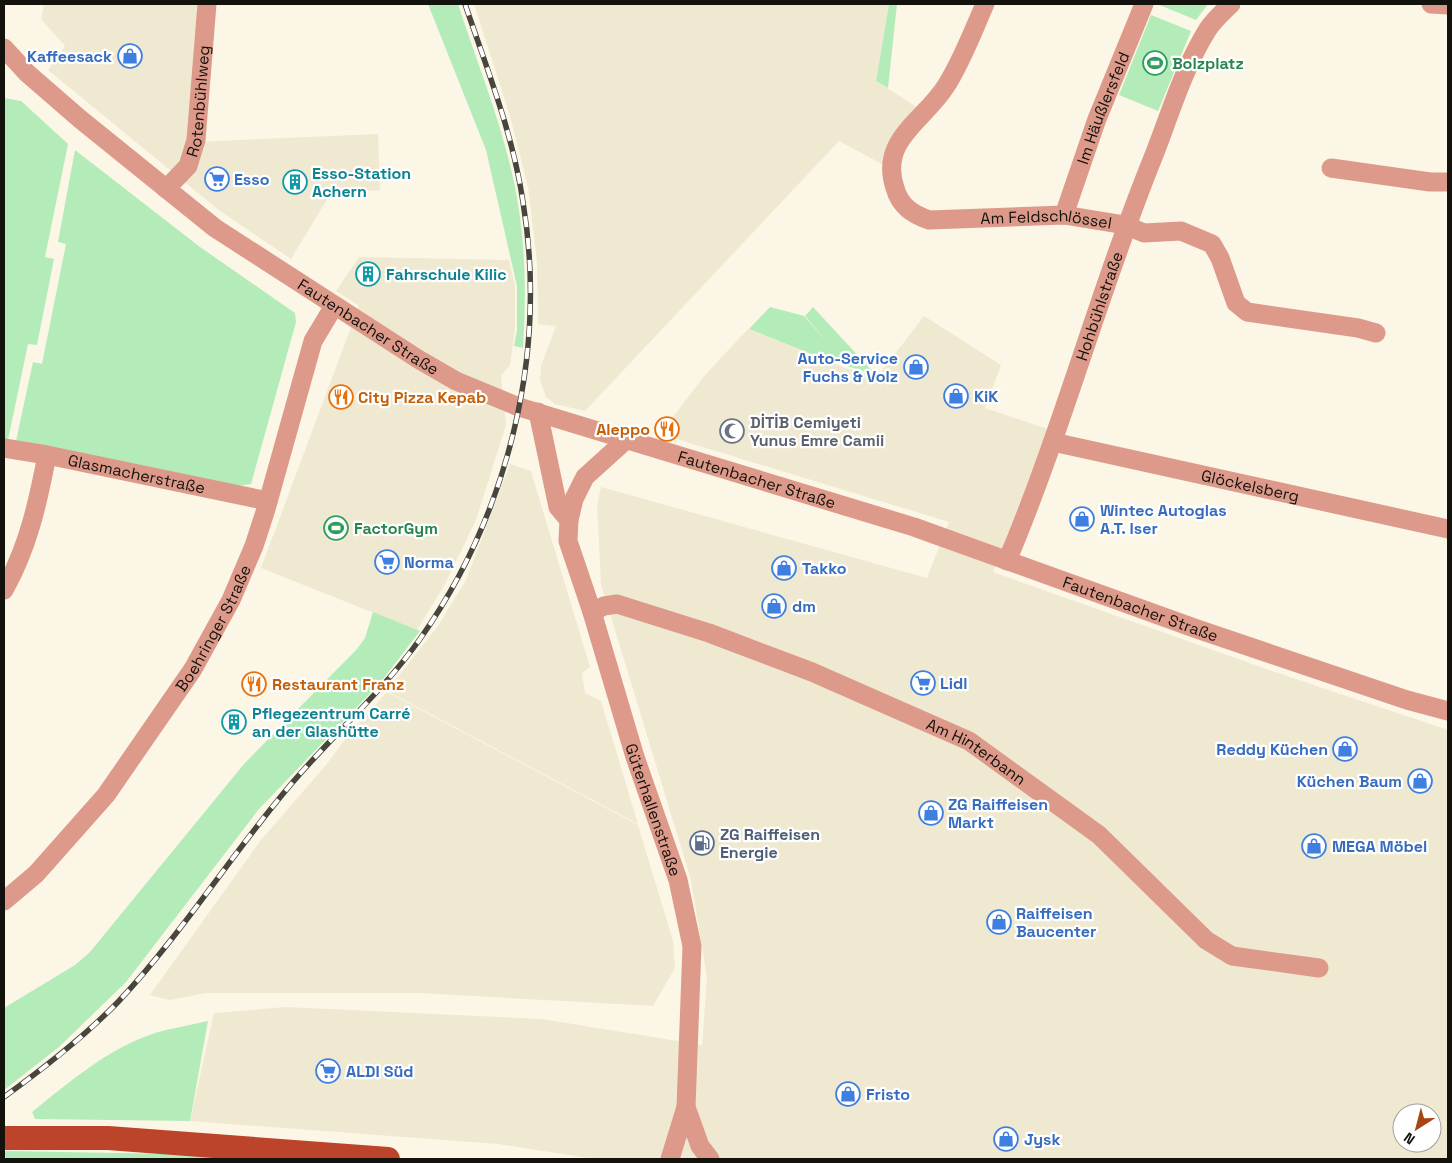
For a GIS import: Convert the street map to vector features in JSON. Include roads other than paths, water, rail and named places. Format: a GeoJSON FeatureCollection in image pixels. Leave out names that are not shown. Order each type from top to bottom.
{"type":"FeatureCollection","features":[{"type":"Feature","properties":{"kind":"main road"},"geometry":{"type":"LineString","coordinates":[[4,1138],[108,1138],[388,1159]]}},
{"type":"Feature","properties":{"kind":"street","name":"Rotenbühlweg"},"geometry":{"type":"LineString","coordinates":[[166,189],[188,166],[196,140],[207,4]]}},
{"type":"Feature","properties":{"kind":"street","name":"Am Feldschlössel"},"geometry":{"type":"LineString","coordinates":[[985,4],[947,86],[896,146],[890,172],[897,194],[913,214],[929,220],[1064,215],[1125,226],[1144,233],[1181,231],[1212,244],[1220,258],[1236,303],[1247,312],[1358,328],[1376,333]]}},
{"type":"Feature","properties":{"kind":"street","name":"Im Häußlersfeld"},"geometry":{"type":"LineString","coordinates":[[1064,215],[1097,119],[1144,4]]}},
{"type":"Feature","properties":{"kind":"street","name":"Hohbühlstraße"},"geometry":{"type":"LineString","coordinates":[[1007,561],[1053,442],[1125,226],[1188,70],[1208,29],[1231,4]]}},
{"type":"Feature","properties":{"kind":"street"},"geometry":{"type":"LineString","coordinates":[[1431,4],[1448,5]]}},
{"type":"Feature","properties":{"kind":"street","name":"Fautenbacher Straße"},"geometry":{"type":"LineString","coordinates":[[4,48],[27,73],[80,119],[215,228],[334,306],[456,381],[519,407],[914,527],[1197,630],[1407,700],[1448,711]]}},
{"type":"Feature","properties":{"kind":"street"},"geometry":{"type":"LineString","coordinates":[[1331,168],[1430,182],[1448,182]]}},
{"type":"Feature","properties":{"kind":"street","name":"Boehringer Straße"},"geometry":{"type":"LineString","coordinates":[[4,901],[36,874],[106,795],[193,669],[231,600],[254,546],[313,341],[334,306]]}},
{"type":"Feature","properties":{"kind":"street"},"geometry":{"type":"LineString","coordinates":[[538,412],[558,507],[569,520]]}},
{"type":"Feature","properties":{"kind":"street","name":"Güterhallenstraße"},"geometry":{"type":"LineString","coordinates":[[627,439],[585,477],[574,499],[569,520],[568,541],[592,612],[632,748],[678,880],[692,946],[686,1107],[670,1159]]}},
{"type":"Feature","properties":{"kind":"street","name":"Glöckelsberg"},"geometry":{"type":"LineString","coordinates":[[1053,442],[1448,529]]}},
{"type":"Feature","properties":{"kind":"street","name":"Glasmacherstraße"},"geometry":{"type":"LineString","coordinates":[[4,448],[47,455],[268,501]]}},
{"type":"Feature","properties":{"kind":"street"},"geometry":{"type":"LineString","coordinates":[[4,590],[28,539],[47,455]]}},
{"type":"Feature","properties":{"kind":"street","name":"Am Hinterbann"},"geometry":{"type":"LineString","coordinates":[[592,612],[604,606],[617,604],[709,633],[812,672],[969,741],[1099,835],[1206,940],[1232,956],[1319,968]]}},
{"type":"Feature","properties":{"kind":"street","name":"Güterhallenstraße"},"geometry":{"type":"LineString","coordinates":[[686,1107],[702,1155]]}},
{"type":"Feature","properties":{"kind":"railway"},"geometry":{"type":"LineString","coordinates":[[4,1097],[77,1040],[105,1015],[141,977],[287,789],[405,659],[451,591],[477,539],[498,486],[514,431],[525,374],[530,317],[529,259],[523,202],[513,152],[465,4]]}},
{"type":"Feature","properties":{"kind":"place","name":"Kaffeesack"},"geometry":{"type":"Point","coordinates":[130,56]}},
{"type":"Feature","properties":{"kind":"place","name":"Bolzplatz"},"geometry":{"type":"Point","coordinates":[1155,63]}},
{"type":"Feature","properties":{"kind":"place","name":"Esso"},"geometry":{"type":"Point","coordinates":[217,179]}},
{"type":"Feature","properties":{"kind":"place","name":"Esso-Station Achern"},"geometry":{"type":"Point","coordinates":[295,182]}},
{"type":"Feature","properties":{"kind":"place","name":"Fahrschule Kilic"},"geometry":{"type":"Point","coordinates":[368,274]}},
{"type":"Feature","properties":{"kind":"place","name":"Auto-Service Fuchs & Volz"},"geometry":{"type":"Point","coordinates":[916,367]}},
{"type":"Feature","properties":{"kind":"place","name":"KiK"},"geometry":{"type":"Point","coordinates":[956,396]}},
{"type":"Feature","properties":{"kind":"place","name":"City Pizza Kepab"},"geometry":{"type":"Point","coordinates":[341,397]}},
{"type":"Feature","properties":{"kind":"place","name":"Aleppo"},"geometry":{"type":"Point","coordinates":[667,429]}},
{"type":"Feature","properties":{"kind":"place","name":"DİTİB Cemiyeti Yunus Emre Camii"},"geometry":{"type":"Point","coordinates":[732,431]}},
{"type":"Feature","properties":{"kind":"place","name":"Wintec Autoglas A.T. Iser"},"geometry":{"type":"Point","coordinates":[1082,519]}},
{"type":"Feature","properties":{"kind":"place","name":"FactorGym"},"geometry":{"type":"Point","coordinates":[336,528]}},
{"type":"Feature","properties":{"kind":"place","name":"Norma"},"geometry":{"type":"Point","coordinates":[387,562]}},
{"type":"Feature","properties":{"kind":"place","name":"Takko"},"geometry":{"type":"Point","coordinates":[784,568]}},
{"type":"Feature","properties":{"kind":"place","name":"dm"},"geometry":{"type":"Point","coordinates":[774,606]}},
{"type":"Feature","properties":{"kind":"place","name":"Lidl"},"geometry":{"type":"Point","coordinates":[923,683]}},
{"type":"Feature","properties":{"kind":"place","name":"Restaurant Franz"},"geometry":{"type":"Point","coordinates":[254,684]}},
{"type":"Feature","properties":{"kind":"place","name":"Pflegezentrum Carré an der Glashütte"},"geometry":{"type":"Point","coordinates":[234,722]}},
{"type":"Feature","properties":{"kind":"place","name":"Reddy Küchen"},"geometry":{"type":"Point","coordinates":[1345,749]}},
{"type":"Feature","properties":{"kind":"place","name":"Küchen Baum"},"geometry":{"type":"Point","coordinates":[1420,781]}},
{"type":"Feature","properties":{"kind":"place","name":"ZG Raiffeisen Markt"},"geometry":{"type":"Point","coordinates":[931,813]}},
{"type":"Feature","properties":{"kind":"place","name":"ZG Raiffeisen Energie"},"geometry":{"type":"Point","coordinates":[702,843]}},
{"type":"Feature","properties":{"kind":"place","name":"MEGA Möbel"},"geometry":{"type":"Point","coordinates":[1314,846]}},
{"type":"Feature","properties":{"kind":"place","name":"Raiffeisen Baucenter"},"geometry":{"type":"Point","coordinates":[999,922]}},
{"type":"Feature","properties":{"kind":"place","name":"ALDI Süd"},"geometry":{"type":"Point","coordinates":[328,1071]}},
{"type":"Feature","properties":{"kind":"place","name":"Fristo"},"geometry":{"type":"Point","coordinates":[848,1094]}},
{"type":"Feature","properties":{"kind":"place","name":"Jysk"},"geometry":{"type":"Point","coordinates":[1006,1139]}}]}
